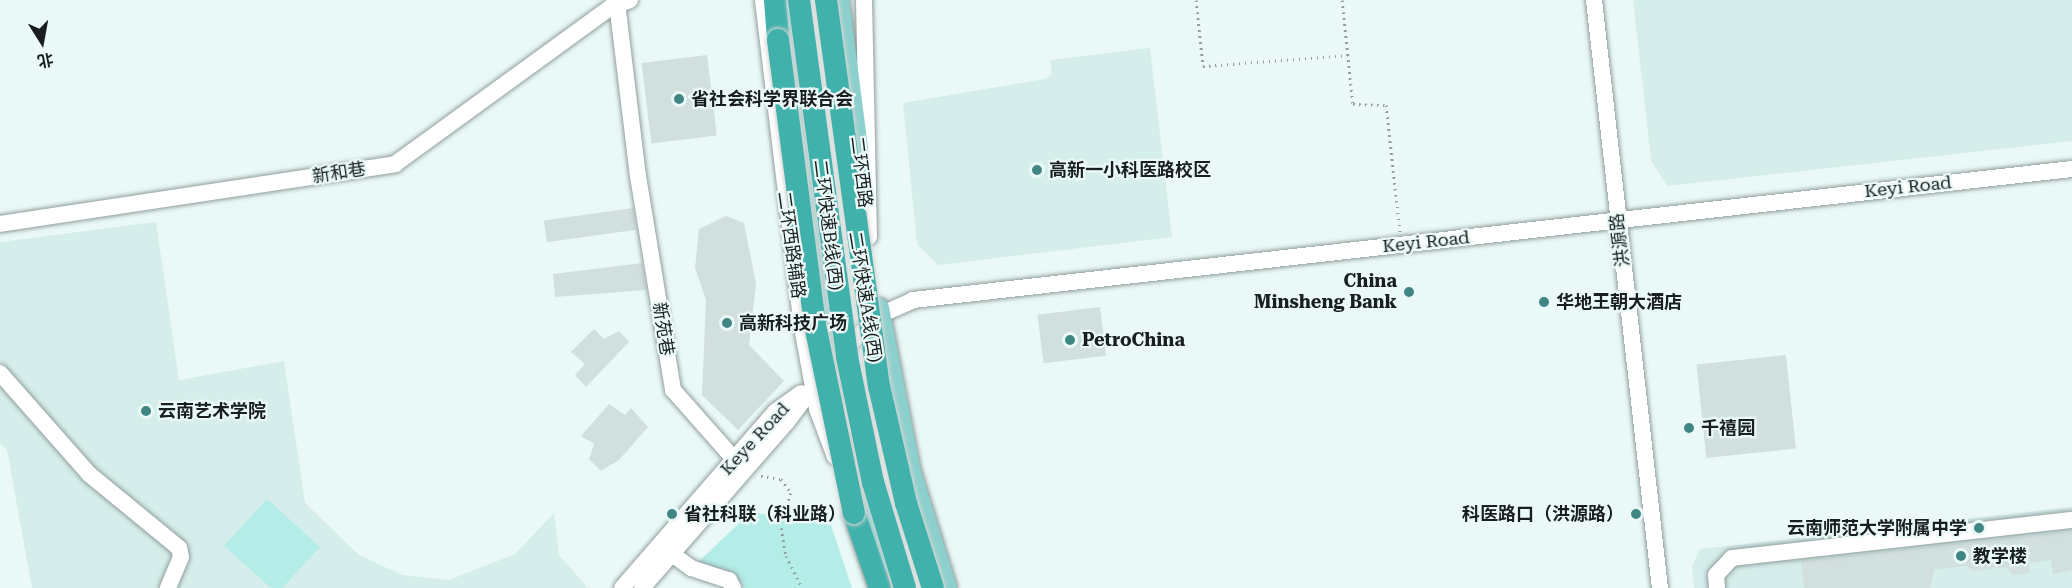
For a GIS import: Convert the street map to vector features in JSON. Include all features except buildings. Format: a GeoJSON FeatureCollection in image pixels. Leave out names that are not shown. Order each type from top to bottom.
{"type":"FeatureCollection","features":[{"type":"Feature","properties":{"kind":"highway"},"geometry":{"type":"LineString","coordinates":[[775,0],[778,40],[827,396],[855,517],[880,588]]}},
{"type":"Feature","properties":{"kind":"highway","name":"二环快速B线(西)"},"geometry":{"type":"LineString","coordinates":[[799,0],[849,368],[873,482],[905,588]]}},
{"type":"Feature","properties":{"kind":"highway","name":"二环快速A线(西)"},"geometry":{"type":"LineString","coordinates":[[826,0],[879,386],[903,494],[933,588]]}},
{"type":"Feature","properties":{"kind":"highway"},"geometry":{"type":"LineString","coordinates":[[838,0],[840,115]]}},
{"type":"Feature","properties":{"kind":"main road"},"geometry":{"type":"LineString","coordinates":[[786,0],[834,359],[867,513],[891,588]]}},
{"type":"Feature","properties":{"kind":"main road","name":"二环西路"},"geometry":{"type":"LineString","coordinates":[[838,0],[880,315],[911,472],[947,588]]}},
{"type":"Feature","properties":{"kind":"street","name":"二环西路辅路"},"geometry":{"type":"LineString","coordinates":[[763,0],[789,236],[812,385],[829,443],[867,513]]}},
{"type":"Feature","properties":{"kind":"street"},"geometry":{"type":"LineString","coordinates":[[864,0],[869,237]]}},
{"type":"Feature","properties":{"kind":"street","name":"洪源路"},"geometry":{"type":"LineString","coordinates":[[1594,0],[1660,588]]}},
{"type":"Feature","properties":{"kind":"street","name":"新苑巷"},"geometry":{"type":"LineString","coordinates":[[623,2],[638,176],[673,390],[735,460]]}},
{"type":"Feature","properties":{"kind":"street","name":"新和巷"},"geometry":{"type":"LineString","coordinates":[[0,224],[395,164],[623,2]]}},
{"type":"Feature","properties":{"kind":"street","name":"Keyi Road"},"geometry":{"type":"LineString","coordinates":[[812,385],[834,359],[880,315],[913,300],[2072,169]]}},
{"type":"Feature","properties":{"kind":"street"},"geometry":{"type":"LineString","coordinates":[[0,373],[89,474],[179,548],[181,557],[168,588]]}},
{"type":"Feature","properties":{"kind":"street","name":"Keye Road"},"geometry":{"type":"LineString","coordinates":[[622,588],[775,412],[812,385]]}},
{"type":"Feature","properties":{"kind":"street","name":"Keye Road"},"geometry":{"type":"LineString","coordinates":[[642,588],[787,422],[812,385]]}},
{"type":"Feature","properties":{"kind":"street"},"geometry":{"type":"LineString","coordinates":[[1717,588],[1716,575],[1732,558],[2072,520]]}},
{"type":"Feature","properties":{"kind":"street"},"geometry":{"type":"LineString","coordinates":[[672,554],[691,568],[729,580],[733,588]]}},
{"type":"Feature","properties":{"kind":"path"},"geometry":{"type":"LineString","coordinates":[[1196,0],[1203,66],[1348,55]]}},
{"type":"Feature","properties":{"kind":"path"},"geometry":{"type":"LineString","coordinates":[[1342,0],[1353,104],[1386,105],[1402,245]]}},
{"type":"Feature","properties":{"kind":"path"},"geometry":{"type":"LineString","coordinates":[[754,484],[762,475],[781,479],[791,494],[780,522],[786,555],[802,588]]}},
{"type":"Feature","properties":{"kind":"shaded area"},"geometry":{"type":"Polygon","coordinates":[[[1633,0],[2072,0],[2072,141],[1667,186],[1651,160],[1633,0]]]}},
{"type":"Feature","properties":{"kind":"shaded area","name":"高新一小科医路校区"},"geometry":{"type":"Polygon","coordinates":[[[1150,48],[1172,237],[938,265],[917,244],[903,103],[1044,79],[1052,74],[1050,60],[1150,48]]]}},
{"type":"Feature","properties":{"kind":"shaded area","name":"云南艺术学院"},"geometry":{"type":"Polygon","coordinates":[[[156,222],[179,380],[284,361],[305,503],[359,555],[402,575],[449,580],[515,554],[554,513],[559,555],[588,588],[32,588],[7,450],[0,443],[0,242],[156,222]]]}},
{"type":"Feature","properties":{"kind":"shaded area"},"geometry":{"type":"Polygon","coordinates":[[[267,499],[320,547],[282,588],[271,588],[224,546],[267,499]]]}},
{"type":"Feature","properties":{"kind":"shaded area","name":"云南师范大学附属中学"},"geometry":{"type":"Polygon","coordinates":[[[2072,507],[2072,588],[1694,588],[1692,566],[1700,549],[2072,507]]]}},
{"type":"Feature","properties":{"kind":"shaded area"},"geometry":{"type":"Polygon","coordinates":[[[751,512],[831,525],[852,588],[744,588],[740,581],[695,565],[751,512]]]}},
{"type":"Feature","properties":{"kind":"place","name":"省社会科学界联合会"},"geometry":{"type":"Point","coordinates":[679,99]}},
{"type":"Feature","properties":{"kind":"place","name":"高新一小科医路校区"},"geometry":{"type":"Point","coordinates":[1037,170]}},
{"type":"Feature","properties":{"kind":"place","name":"China Minsheng Bank"},"geometry":{"type":"Point","coordinates":[1409,292]}},
{"type":"Feature","properties":{"kind":"place","name":"华地王朝大酒店"},"geometry":{"type":"Point","coordinates":[1544,302]}},
{"type":"Feature","properties":{"kind":"place","name":"高新科技广场"},"geometry":{"type":"Point","coordinates":[727,323]}},
{"type":"Feature","properties":{"kind":"place","name":"PetroChina"},"geometry":{"type":"Point","coordinates":[1070,340]}},
{"type":"Feature","properties":{"kind":"place","name":"云南艺术学院"},"geometry":{"type":"Point","coordinates":[146,411]}},
{"type":"Feature","properties":{"kind":"place","name":"千禧园"},"geometry":{"type":"Point","coordinates":[1689,428]}},
{"type":"Feature","properties":{"kind":"place","name":"省社科联（科业路）"},"geometry":{"type":"Point","coordinates":[672,514]}},
{"type":"Feature","properties":{"kind":"place","name":"科医路口（洪源路）"},"geometry":{"type":"Point","coordinates":[1636,514]}},
{"type":"Feature","properties":{"kind":"place","name":"云南师范大学附属中学"},"geometry":{"type":"Point","coordinates":[1979,528]}},
{"type":"Feature","properties":{"kind":"place","name":"教学楼"},"geometry":{"type":"Point","coordinates":[1961,556]}}]}
